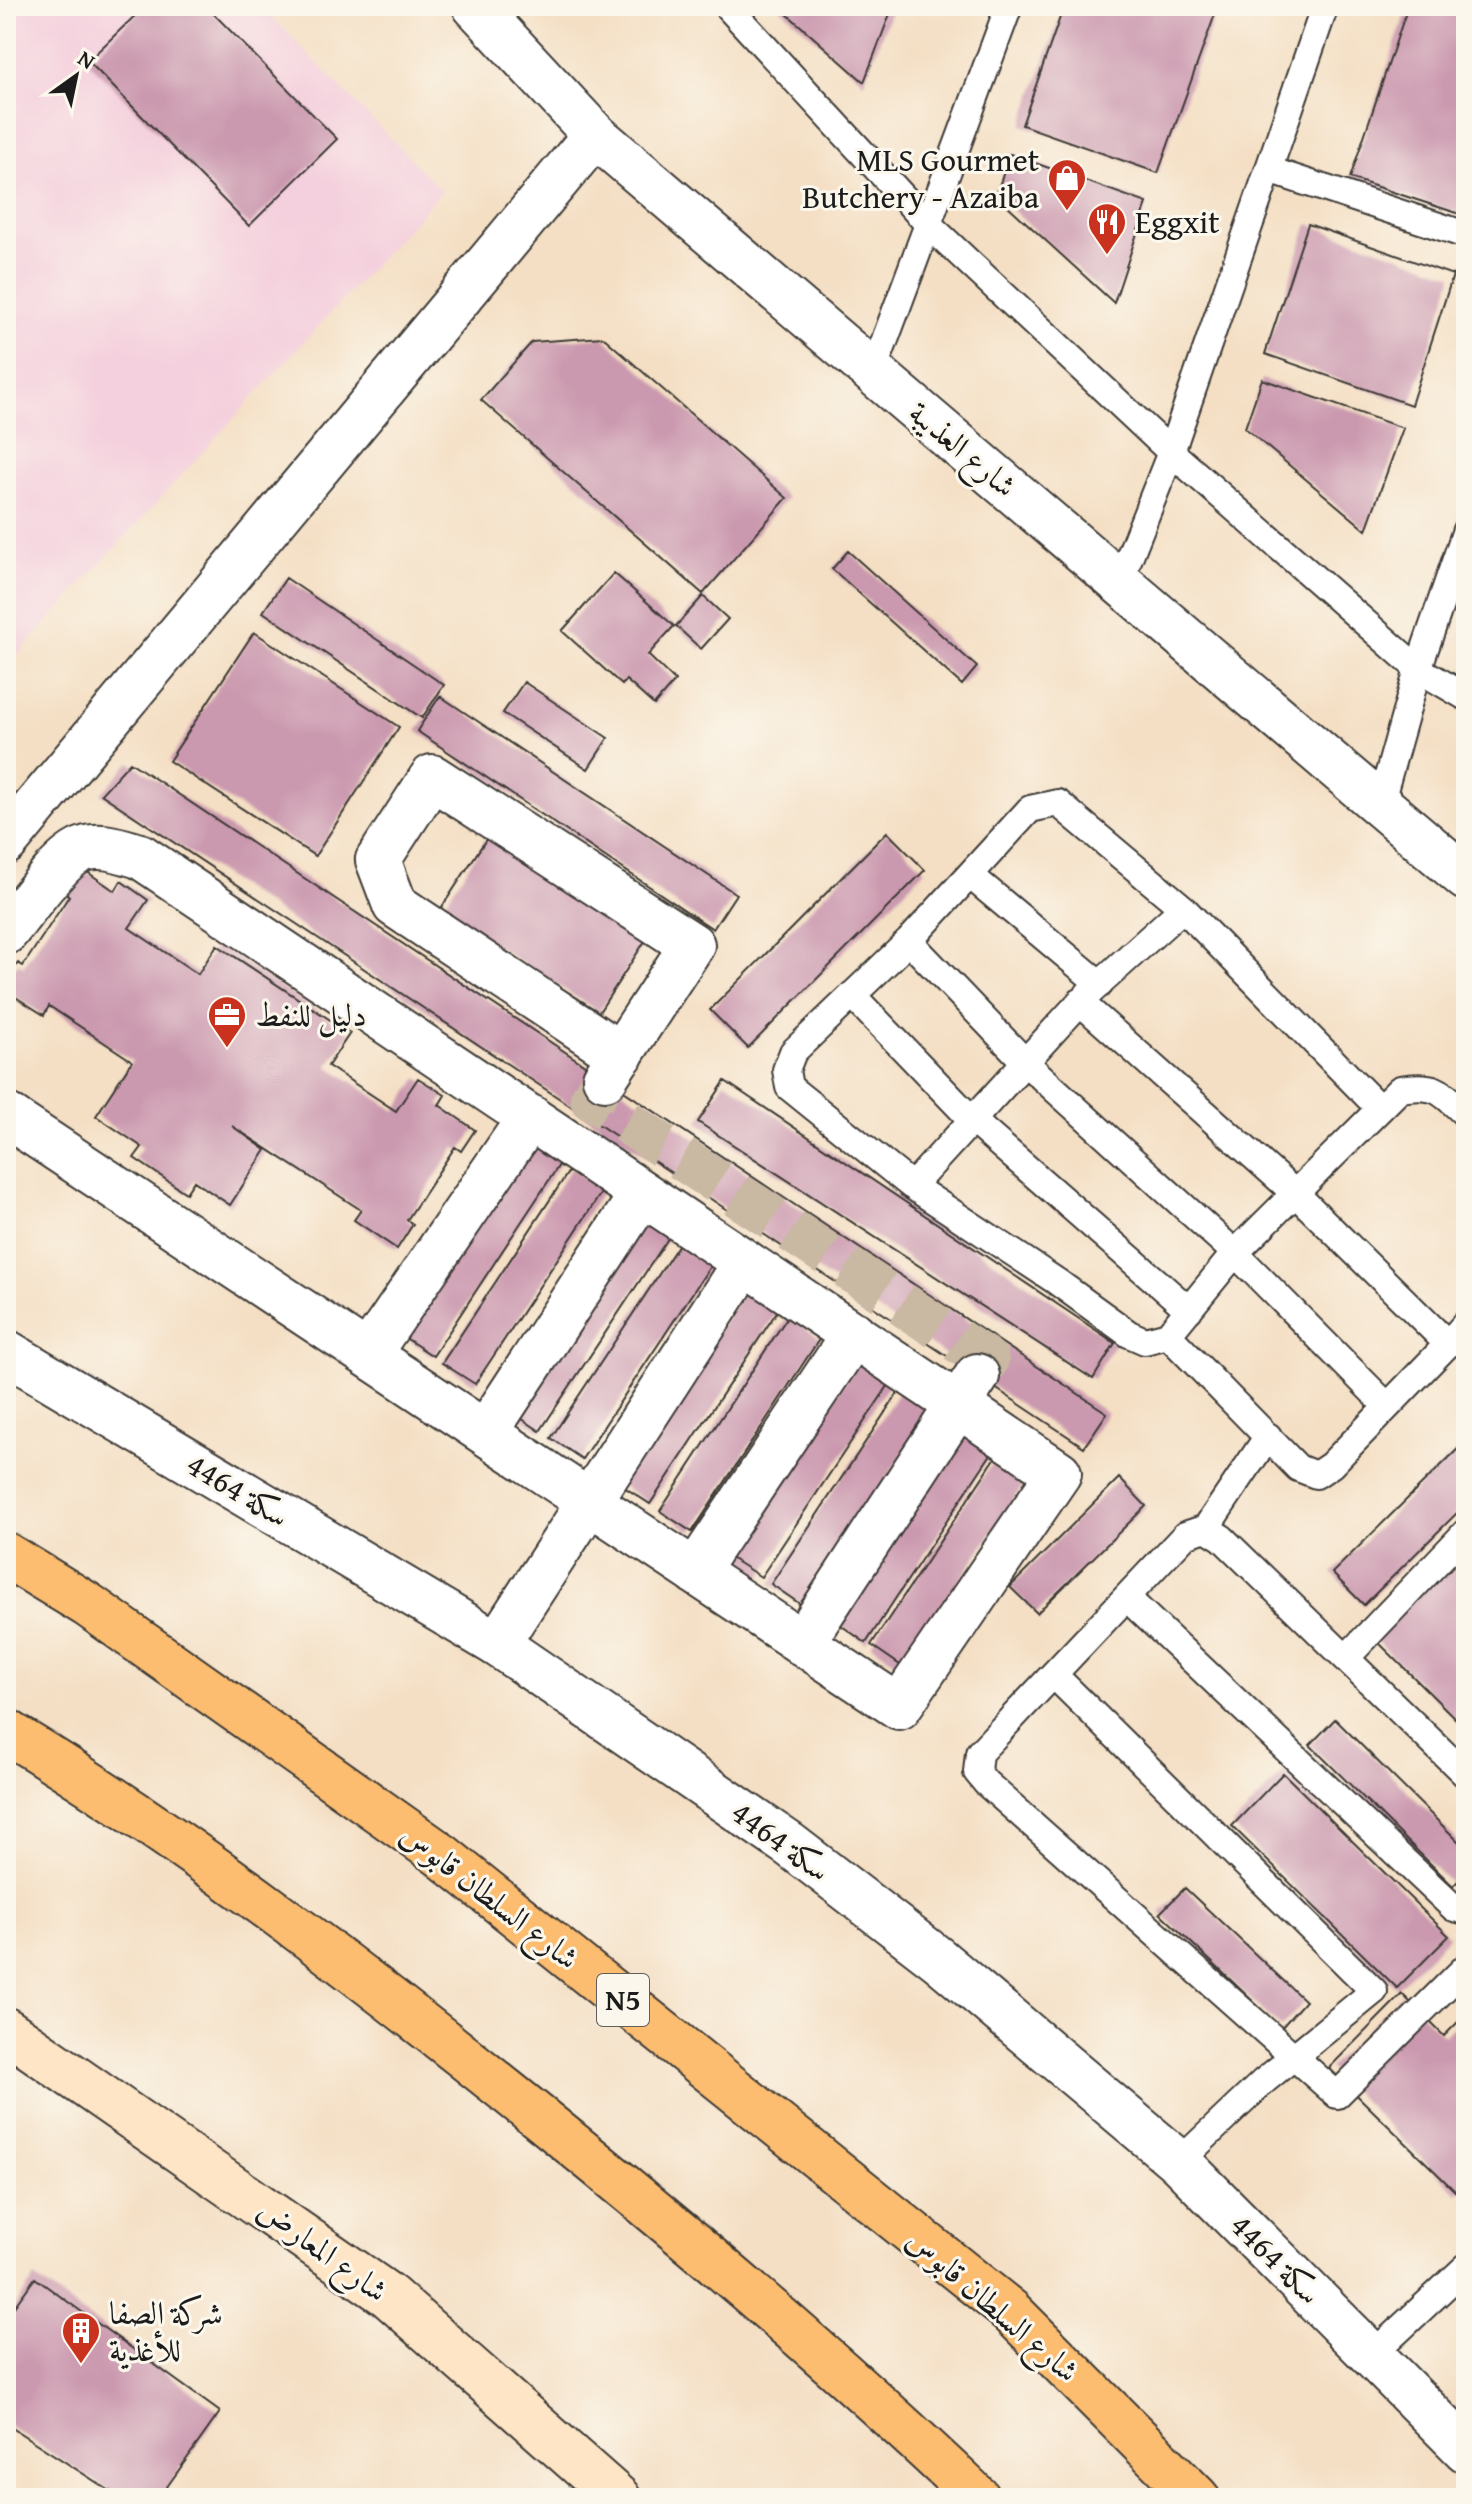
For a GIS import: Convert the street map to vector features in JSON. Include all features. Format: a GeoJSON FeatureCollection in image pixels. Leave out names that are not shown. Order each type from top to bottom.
{"type":"FeatureCollection","features":[{"type":"Feature","properties":{"kind":"highway","name":"شارع السلطان قابوس"},"geometry":{"type":"LineString","coordinates":[[6,1555],[88,1605],[441,1855],[1010,2311],[1197,2498]]}},
{"type":"Feature","properties":{"kind":"highway"},"geometry":{"type":"LineString","coordinates":[[6,1731],[64,1766],[366,1977],[667,2221],[978,2498]]}},
{"type":"Feature","properties":{"kind":"main road","name":"شارع المعارض"},"geometry":{"type":"LineString","coordinates":[[6,2030],[389,2296],[618,2498]]}},
{"type":"Feature","properties":{"kind":"street","name":"شارع العذيبة"},"geometry":{"type":"LineString","coordinates":[[475,6],[595,135],[1466,878]]}},
{"type":"Feature","properties":{"kind":"street"},"geometry":{"type":"LineString","coordinates":[[6,842],[595,135]]}},
{"type":"Feature","properties":{"kind":"street"},"geometry":{"type":"LineString","coordinates":[[432,777],[692,945],[613,1067],[395,905],[378,860],[432,777]]}},
{"type":"Feature","properties":{"kind":"street"},"geometry":{"type":"LineString","coordinates":[[6,932],[62,866],[83,849],[111,847],[140,856],[854,1334],[967,1391],[1059,1473],[899,1707],[6,1115]]}},
{"type":"Feature","properties":{"kind":"street"},"geometry":{"type":"LineString","coordinates":[[369,1353],[530,1117]]}},
{"type":"Feature","properties":{"kind":"street"},"geometry":{"type":"LineString","coordinates":[[486,1432],[642,1194]]}},
{"type":"Feature","properties":{"kind":"street"},"geometry":{"type":"LineString","coordinates":[[497,1644],[745,1262]]}},
{"type":"Feature","properties":{"kind":"street"},"geometry":{"type":"LineString","coordinates":[[695,1572],[854,1334]]}},
{"type":"Feature","properties":{"kind":"street","name":"سكة 4464"},"geometry":{"type":"LineString","coordinates":[[6,1352],[497,1644],[790,1845],[938,1959],[1179,2162],[1466,2450]]}},
{"type":"Feature","properties":{"kind":"street"},"geometry":{"type":"LineString","coordinates":[[802,1643],[967,1391]]}},
{"type":"Feature","properties":{"kind":"lane"},"geometry":{"type":"LineString","coordinates":[[727,6],[928,224],[1171,452],[1418,669],[1466,697]]}},
{"type":"Feature","properties":{"kind":"lane"},"geometry":{"type":"LineString","coordinates":[[873,372],[1009,6]]}},
{"type":"Feature","properties":{"kind":"lane"},"geometry":{"type":"LineString","coordinates":[[1119,583],[1171,452],[1325,6]]}},
{"type":"Feature","properties":{"kind":"lane"},"geometry":{"type":"LineString","coordinates":[[1269,170],[1466,235]]}},
{"type":"Feature","properties":{"kind":"lane"},"geometry":{"type":"LineString","coordinates":[[1380,805],[1418,669],[1466,530]]}},
{"type":"Feature","properties":{"kind":"lane"},"geometry":{"type":"LineString","coordinates":[[1380,1109],[1183,908],[1058,803],[1030,809],[909,941],[793,1052],[786,1070],[789,1087],[912,1186],[1056,1281],[1129,1334],[1145,1341],[1168,1335],[1235,1253],[1296,1194],[1400,1089],[1419,1086],[1438,1088],[1466,1115]]}},
{"type":"Feature","properties":{"kind":"lane"},"geometry":{"type":"LineString","coordinates":[[971,876],[1100,984]]}},
{"type":"Feature","properties":{"kind":"lane"},"geometry":{"type":"LineString","coordinates":[[912,1186],[1027,1064],[1080,1002],[1183,908]]}},
{"type":"Feature","properties":{"kind":"lane"},"geometry":{"type":"LineString","coordinates":[[909,941],[1027,1064],[1235,1253],[1387,1406]]}},
{"type":"Feature","properties":{"kind":"lane"},"geometry":{"type":"LineString","coordinates":[[852,995],[973,1121],[1189,1310]]}},
{"type":"Feature","properties":{"kind":"lane"},"geometry":{"type":"LineString","coordinates":[[1080,1002],[1296,1194],[1448,1344]]}},
{"type":"Feature","properties":{"kind":"lane"},"geometry":{"type":"LineString","coordinates":[[1168,1335],[1298,1468],[1316,1475],[1331,1465],[1466,1323]]}},
{"type":"Feature","properties":{"kind":"lane"},"geometry":{"type":"LineString","coordinates":[[1268,1436],[1206,1528],[1185,1535],[979,1753],[977,1772],[1337,2095],[1466,1967]]}},
{"type":"Feature","properties":{"kind":"lane"},"geometry":{"type":"LineString","coordinates":[[1206,1528],[1222,1538],[1466,1775]]}},
{"type":"Feature","properties":{"kind":"lane"},"geometry":{"type":"LineString","coordinates":[[1346,1658],[1466,1532]]}},
{"type":"Feature","properties":{"kind":"lane"},"geometry":{"type":"LineString","coordinates":[[1127,1598],[1454,1908],[1466,1911]]}},
{"type":"Feature","properties":{"kind":"lane"},"geometry":{"type":"LineString","coordinates":[[1054,1675],[1374,1991],[1294,2056],[1179,2162]]}},
{"type":"Feature","properties":{"kind":"lane"},"geometry":{"type":"LineString","coordinates":[[1372,2355],[1463,2270]]}},
{"type":"Feature","properties":{"kind":"shaded area"},"geometry":{"type":"Polygon","coordinates":[[[6,6],[261,6],[442,191],[6,667],[6,6]]]}},
{"type":"Feature","properties":{"kind":"building"},"geometry":{"type":"Polygon","coordinates":[[[145,6],[206,6],[337,139],[249,226],[88,61],[145,6]]]}},
{"type":"Feature","properties":{"kind":"building"},"geometry":{"type":"Polygon","coordinates":[[[778,6],[893,6],[864,82],[778,6]]]}},
{"type":"Feature","properties":{"kind":"building"},"geometry":{"type":"Polygon","coordinates":[[[1064,6],[1218,6],[1158,173],[1022,125],[1064,6]]]}},
{"type":"Feature","properties":{"kind":"building"},"geometry":{"type":"Polygon","coordinates":[[[1408,6],[1466,6],[1466,216],[1350,178],[1408,6]]]}},
{"type":"Feature","properties":{"kind":"building"},"geometry":{"type":"Polygon","coordinates":[[[1010,154],[1147,203],[1114,303],[996,195],[1010,154]]]}},
{"type":"Feature","properties":{"kind":"building"},"geometry":{"type":"Polygon","coordinates":[[[1308,224],[1453,275],[1411,405],[1265,354],[1308,224]]]}},
{"type":"Feature","properties":{"kind":"building"},"geometry":{"type":"Polygon","coordinates":[[[603,337],[787,498],[703,594],[481,400],[532,342],[603,337]]]}},
{"type":"Feature","properties":{"kind":"building"},"geometry":{"type":"Polygon","coordinates":[[[1262,379],[1403,428],[1366,530],[1245,428],[1262,379]]]}},
{"type":"Feature","properties":{"kind":"building"},"geometry":{"type":"Polygon","coordinates":[[[848,551],[977,667],[962,685],[832,569],[848,551]]]}},
{"type":"Feature","properties":{"kind":"building"},"geometry":{"type":"Polygon","coordinates":[[[614,573],[674,626],[648,655],[675,681],[654,705],[626,680],[622,685],[562,631],[614,573]]]}},
{"type":"Feature","properties":{"kind":"building"},"geometry":{"type":"Polygon","coordinates":[[[286,578],[444,685],[422,718],[263,612],[286,578]]]}},
{"type":"Feature","properties":{"kind":"building"},"geometry":{"type":"Polygon","coordinates":[[[703,596],[728,619],[701,649],[676,626],[703,596]]]}},
{"type":"Feature","properties":{"kind":"building"},"geometry":{"type":"Polygon","coordinates":[[[254,632],[399,727],[315,856],[169,761],[254,632]]]}},
{"type":"Feature","properties":{"kind":"building"},"geometry":{"type":"Polygon","coordinates":[[[524,682],[608,738],[588,769],[503,713],[524,682]]]}},
{"type":"Feature","properties":{"kind":"building"},"geometry":{"type":"Polygon","coordinates":[[[440,696],[736,894],[713,929],[417,731],[440,696]]]}},
{"type":"Feature","properties":{"kind":"building"},"geometry":{"type":"Polygon","coordinates":[[[130,762],[1107,1413],[1084,1447],[101,794],[130,762]]]}},
{"type":"Feature","properties":{"kind":"building"},"geometry":{"type":"Polygon","coordinates":[[[887,832],[925,870],[748,1048],[710,1010],[887,832]]]}},
{"type":"Feature","properties":{"kind":"building"},"geometry":{"type":"Polygon","coordinates":[[[487,838],[645,941],[599,1012],[440,910],[487,838]]]}},
{"type":"Feature","properties":{"kind":"building","name":"دليل للنفط"},"geometry":{"type":"Polygon","coordinates":[[[80,867],[115,891],[121,881],[148,900],[129,928],[198,974],[217,945],[350,1033],[328,1066],[396,1111],[418,1078],[445,1095],[439,1105],[475,1130],[461,1151],[455,1147],[407,1220],[413,1224],[397,1249],[354,1220],[361,1210],[232,1126],[266,1150],[230,1205],[194,1181],[186,1193],[134,1158],[142,1147],[96,1116],[132,1061],[49,1006],[44,1015],[6,991],[6,980],[18,963],[23,966],[69,896],[65,892],[80,867]]]}},
{"type":"Feature","properties":{"kind":"building"},"geometry":{"type":"Polygon","coordinates":[[[725,1081],[1115,1343],[1093,1379],[698,1122],[725,1081]]]}},
{"type":"Feature","properties":{"kind":"building"},"geometry":{"type":"Polygon","coordinates":[[[529,1140],[561,1162],[433,1356],[401,1335],[529,1140]]]}},
{"type":"Feature","properties":{"kind":"building"},"geometry":{"type":"Polygon","coordinates":[[[571,1168],[603,1190],[475,1384],[442,1363],[571,1168]]]}},
{"type":"Feature","properties":{"kind":"building"},"geometry":{"type":"Polygon","coordinates":[[[637,1216],[669,1237],[540,1431],[509,1410],[637,1216]]]}},
{"type":"Feature","properties":{"kind":"building"},"geometry":{"type":"Polygon","coordinates":[[[679,1244],[711,1265],[582,1459],[551,1438],[679,1244]]]}},
{"type":"Feature","properties":{"kind":"building"},"geometry":{"type":"Polygon","coordinates":[[[746,1288],[778,1310],[650,1504],[618,1483],[746,1288]]]}},
{"type":"Feature","properties":{"kind":"building"},"geometry":{"type":"Polygon","coordinates":[[[788,1316],[820,1338],[692,1532],[660,1511],[788,1316]]]}},
{"type":"Feature","properties":{"kind":"building"},"geometry":{"type":"Polygon","coordinates":[[[858,1362],[890,1383],[761,1577],[729,1557],[858,1362]]]}},
{"type":"Feature","properties":{"kind":"building"},"geometry":{"type":"Polygon","coordinates":[[[900,1390],[931,1411],[803,1606],[771,1584],[900,1390]]]}},
{"type":"Feature","properties":{"kind":"building"},"geometry":{"type":"Polygon","coordinates":[[[963,1427],[995,1448],[866,1643],[835,1621],[963,1427]]]}},
{"type":"Feature","properties":{"kind":"building"},"geometry":{"type":"Polygon","coordinates":[[[1466,1441],[1466,1504],[1364,1605],[1332,1573],[1466,1441]]]}},
{"type":"Feature","properties":{"kind":"building"},"geometry":{"type":"Polygon","coordinates":[[[1000,1451],[1032,1472],[903,1667],[871,1645],[1000,1451]]]}},
{"type":"Feature","properties":{"kind":"building"},"geometry":{"type":"Polygon","coordinates":[[[1119,1478],[1146,1506],[1037,1613],[1010,1587],[1119,1478]]]}},
{"type":"Feature","properties":{"kind":"building"},"geometry":{"type":"Polygon","coordinates":[[[1466,1545],[1466,1729],[1374,1638],[1466,1545]]]}},
{"type":"Feature","properties":{"kind":"building"},"geometry":{"type":"Polygon","coordinates":[[[1335,1719],[1466,1849],[1466,1873],[1453,1886],[1310,1745],[1335,1719]]]}},
{"type":"Feature","properties":{"kind":"building"},"geometry":{"type":"Polygon","coordinates":[[[1283,1773],[1449,1936],[1397,1988],[1232,1826],[1283,1773]]]}},
{"type":"Feature","properties":{"kind":"building"},"geometry":{"type":"Polygon","coordinates":[[[1185,1888],[1305,2001],[1281,2028],[1160,1913],[1185,1888]]]}},
{"type":"Feature","properties":{"kind":"building"},"geometry":{"type":"Polygon","coordinates":[[[1402,1994],[1444,2036],[1466,2014],[1466,2186],[1458,2194],[1329,2068],[1402,1994]]]}},
{"type":"Feature","properties":{"kind":"building","name":"شركة الصفا للأغذية"},"geometry":{"type":"Polygon","coordinates":[[[35,2278],[220,2412],[159,2498],[121,2498],[6,2424],[6,2318],[35,2278]]]}},
{"type":"Feature","properties":{"kind":"tunnel"},"geometry":{"type":"LineString","coordinates":[[605,1078],[592,1099],[987,1360],[977,1376]]}},
{"type":"Feature","properties":{"kind":"place","name":"MLS Gourmet Butchery - Azaiba"},"geometry":{"type":"Point","coordinates":[1067,212]}},
{"type":"Feature","properties":{"kind":"place","name":"Eggxit"},"geometry":{"type":"Point","coordinates":[1107,256]}},
{"type":"Feature","properties":{"kind":"place","name":"دليل للنفط"},"geometry":{"type":"Point","coordinates":[227,1049]}},
{"type":"Feature","properties":{"kind":"place","name":"شركة الصفا للأغذية"},"geometry":{"type":"Point","coordinates":[81,2365]}}]}
